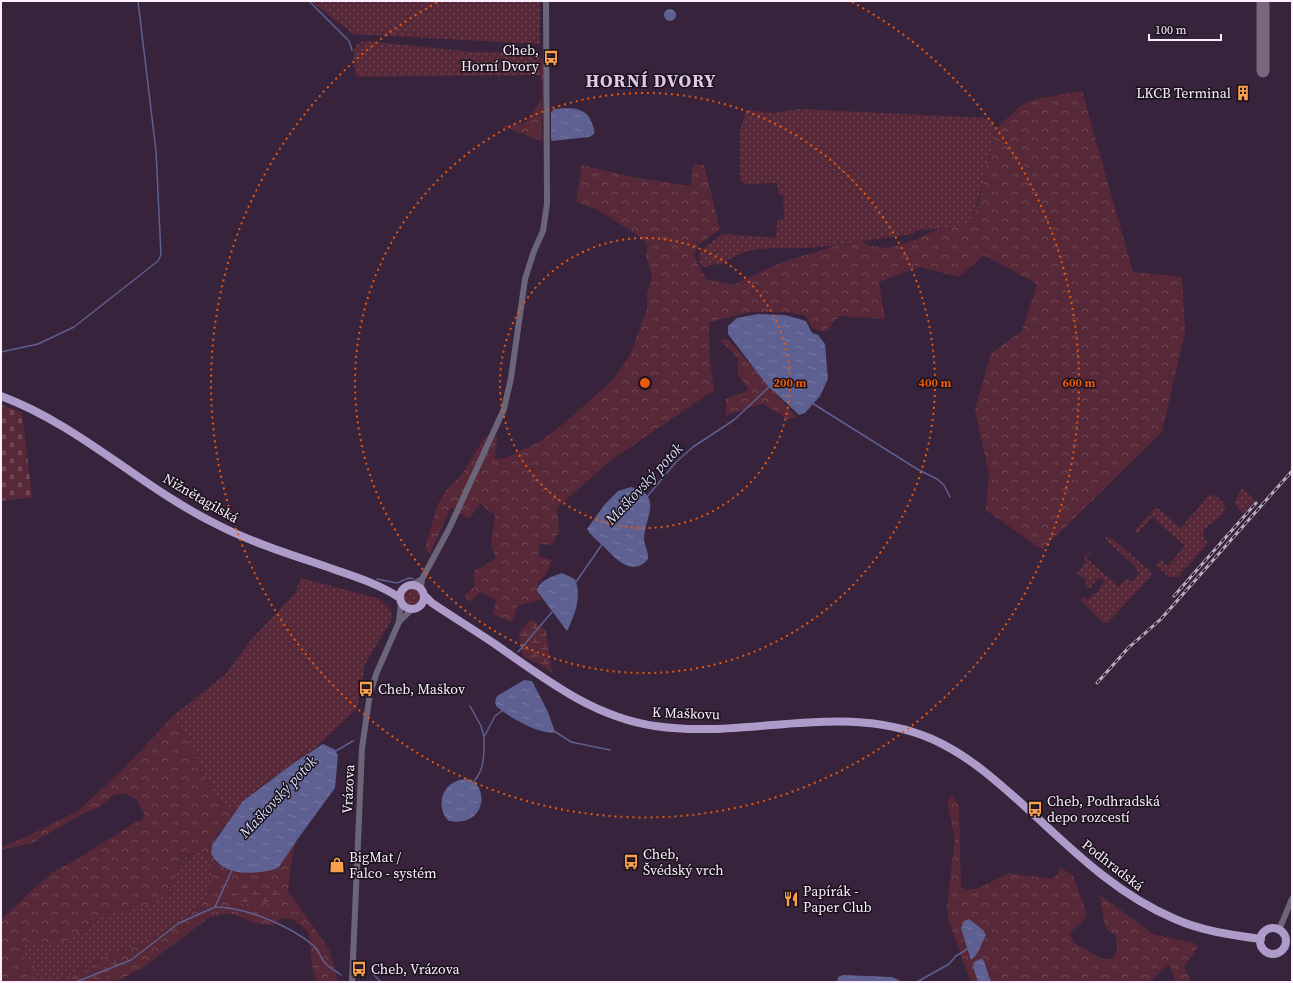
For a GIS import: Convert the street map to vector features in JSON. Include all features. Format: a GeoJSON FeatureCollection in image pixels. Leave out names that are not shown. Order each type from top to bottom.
{"type":"FeatureCollection","features":[{"type":"Feature","properties":{"kind":"main road","name":"Nižnětagilská"},"geometry":{"type":"LineString","coordinates":[[1,396],[24,405],[51,420],[180,504],[215,524],[265,545],[374,583],[400,601]]}},
{"type":"Feature","properties":{"kind":"main road"},"geometry":{"type":"LineString","coordinates":[[374,583],[393,587],[404,587],[413,584],[423,592],[424,601],[416,608]]}},
{"type":"Feature","properties":{"kind":"main road"},"geometry":{"type":"LineString","coordinates":[[404,587],[400,601],[416,608],[445,612]]}},
{"type":"Feature","properties":{"kind":"main road","name":"K Maškovu"},"geometry":{"type":"LineString","coordinates":[[423,592],[432,603],[573,697],[602,712],[632,722],[655,726],[690,729],[824,721],[863,722],[910,731],[933,740],[954,751]]}},
{"type":"Feature","properties":{"kind":"main road","name":"Podhradská"},"geometry":{"type":"LineString","coordinates":[[954,751],[982,768],[1106,879],[1132,898],[1157,911],[1191,925],[1230,935],[1261,940]]}},
{"type":"Feature","properties":{"kind":"main road"},"geometry":{"type":"LineString","coordinates":[[1274,928],[1279,930],[1285,935],[1289,943],[1281,952],[1271,954],[1264,950],[1261,940],[1266,930],[1274,928]]}},
{"type":"Feature","properties":{"kind":"street"},"geometry":{"type":"LineString","coordinates":[[413,584],[422,579],[449,529],[504,409],[511,378],[525,279],[534,251],[543,231],[547,204],[546,1]]}},
{"type":"Feature","properties":{"kind":"street"},"geometry":{"type":"LineString","coordinates":[[422,579],[423,592]]}},
{"type":"Feature","properties":{"kind":"street"},"geometry":{"type":"LineString","coordinates":[[399,622],[400,601]]}},
{"type":"Feature","properties":{"kind":"street","name":"Vrázova"},"geometry":{"type":"LineString","coordinates":[[352,982],[362,748],[366,715],[370,693],[377,672],[399,622],[416,608]]}},
{"type":"Feature","properties":{"kind":"street"},"geometry":{"type":"LineString","coordinates":[[1279,930],[1292,899]]}},
{"type":"Feature","properties":{"kind":"green space"},"geometry":{"type":"Polygon","coordinates":[[[311,1],[540,1],[540,44],[353,34],[311,1]]]}},
{"type":"Feature","properties":{"kind":"green space"},"geometry":{"type":"Polygon","coordinates":[[[366,41],[472,52],[519,53],[539,56],[541,75],[356,77],[354,50],[360,43],[366,41]]]}},
{"type":"Feature","properties":{"kind":"green space"},"geometry":{"type":"Polygon","coordinates":[[[543,59],[542,141],[501,126],[525,123],[540,102],[542,95],[540,60],[543,59]]]}},
{"type":"Feature","properties":{"kind":"green space"},"geometry":{"type":"Polygon","coordinates":[[[1082,91],[1133,272],[1182,277],[1185,332],[1162,432],[1042,550],[986,510],[989,475],[975,410],[991,353],[1022,331],[1037,284],[984,255],[959,277],[919,267],[879,282],[885,319],[839,316],[825,332],[812,328],[805,315],[784,312],[751,312],[709,322],[710,361],[714,390],[610,461],[557,508],[559,531],[552,545],[540,544],[538,556],[552,560],[547,573],[539,581],[538,588],[541,600],[518,606],[512,622],[493,614],[496,600],[481,592],[470,602],[464,596],[475,586],[473,572],[496,558],[491,545],[495,515],[480,504],[469,519],[451,507],[430,554],[425,549],[437,506],[445,492],[462,474],[485,437],[497,437],[495,459],[505,458],[537,443],[561,426],[614,379],[631,353],[647,309],[647,295],[652,276],[646,256],[647,244],[638,235],[596,209],[576,202],[582,165],[637,178],[691,186],[693,164],[704,165],[720,229],[698,245],[694,256],[706,279],[733,285],[780,263],[838,245],[861,240],[869,246],[889,248],[915,240],[939,229],[964,224],[970,220],[978,204],[994,137],[994,130],[1023,104],[1040,98],[1082,91]]]}},
{"type":"Feature","properties":{"kind":"green space"},"geometry":{"type":"Polygon","coordinates":[[[799,109],[988,118],[994,122],[994,137],[980,194],[970,220],[959,226],[917,230],[913,234],[842,244],[809,248],[772,248],[754,250],[735,256],[720,265],[717,264],[704,267],[699,263],[700,250],[723,234],[776,238],[777,220],[784,219],[783,195],[779,195],[777,183],[745,184],[740,180],[740,130],[746,113],[749,110],[773,113],[799,109]]]}},
{"type":"Feature","properties":{"kind":"green space"},"geometry":{"type":"Polygon","coordinates":[[[728,339],[797,418],[788,419],[763,404],[726,415],[726,399],[749,390],[738,375],[738,358],[720,340],[728,339]]]}},
{"type":"Feature","properties":{"kind":"green space"},"geometry":{"type":"Polygon","coordinates":[[[1,405],[22,412],[32,497],[1,501],[1,405]]]}},
{"type":"Feature","properties":{"kind":"green space"},"geometry":{"type":"Polygon","coordinates":[[[1242,488],[1255,500],[1243,514],[1234,503],[1242,488]]]}},
{"type":"Feature","properties":{"kind":"green space"},"geometry":{"type":"Polygon","coordinates":[[[1210,494],[1220,500],[1226,508],[1221,516],[1204,529],[1203,537],[1208,543],[1178,577],[1169,577],[1156,565],[1161,560],[1167,566],[1185,546],[1152,517],[1137,534],[1135,530],[1156,507],[1181,528],[1210,494]]]}},
{"type":"Feature","properties":{"kind":"green space"},"geometry":{"type":"Polygon","coordinates":[[[1105,537],[1113,539],[1150,571],[1152,575],[1108,623],[1102,622],[1081,600],[1084,597],[1088,600],[1094,593],[1096,594],[1104,581],[1099,577],[1089,589],[1084,584],[1087,581],[1077,573],[1086,562],[1084,558],[1094,549],[1086,558],[1119,587],[1127,578],[1132,582],[1139,573],[1133,564],[1107,541],[1105,537]]]}},
{"type":"Feature","properties":{"kind":"green space"},"geometry":{"type":"Polygon","coordinates":[[[301,578],[380,599],[389,608],[393,617],[364,666],[362,689],[356,710],[315,748],[256,790],[243,801],[237,810],[219,803],[174,715],[226,674],[250,641],[296,592],[301,578]]]}},
{"type":"Feature","properties":{"kind":"green space"},"geometry":{"type":"Polygon","coordinates":[[[409,589],[415,589],[420,594],[418,603],[415,605],[409,605],[404,600],[404,594],[409,589]]]}},
{"type":"Feature","properties":{"kind":"green space"},"geometry":{"type":"Polygon","coordinates":[[[531,619],[546,630],[552,674],[545,667],[523,656],[519,633],[531,619]]]}},
{"type":"Feature","properties":{"kind":"green space"},"geometry":{"type":"Polygon","coordinates":[[[174,715],[219,803],[237,810],[212,844],[211,848],[213,857],[219,864],[238,872],[250,873],[271,870],[279,867],[297,840],[292,858],[288,891],[329,949],[338,982],[317,982],[313,970],[308,931],[292,919],[283,918],[272,925],[259,924],[229,913],[210,917],[142,968],[116,982],[55,982],[107,956],[130,949],[167,931],[185,920],[197,908],[209,892],[213,871],[204,851],[188,855],[180,863],[173,885],[168,894],[149,905],[122,912],[110,912],[68,940],[44,943],[33,941],[22,945],[26,959],[34,965],[34,971],[22,982],[1,982],[1,919],[51,873],[74,861],[136,822],[141,821],[144,814],[137,800],[124,793],[112,796],[98,808],[86,812],[32,843],[1,850],[1,847],[26,837],[76,812],[133,759],[174,715]]]}},
{"type":"Feature","properties":{"kind":"green space"},"geometry":{"type":"Polygon","coordinates":[[[952,795],[959,807],[961,887],[968,890],[979,888],[1008,873],[1052,879],[1059,873],[1060,868],[1073,875],[1087,915],[1084,920],[1070,933],[1074,943],[1102,959],[1112,959],[1117,951],[1116,935],[1109,931],[1104,924],[1099,894],[1153,934],[1194,943],[1198,947],[1184,967],[1191,982],[1176,982],[1169,964],[1150,982],[971,982],[949,922],[947,907],[955,838],[947,801],[952,795]]]}},
{"type":"Feature","properties":{"kind":"green space"},"geometry":{"type":"Polygon","coordinates":[[[204,851],[213,871],[209,892],[197,908],[185,920],[167,931],[130,949],[107,956],[55,982],[22,982],[34,965],[26,959],[22,945],[33,941],[44,943],[89,925],[110,912],[122,912],[173,885],[179,866],[185,858],[204,851]]]}},
{"type":"Feature","properties":{"kind":"green space"},"geometry":{"type":"Polygon","coordinates":[[[274,879],[283,896],[283,901],[238,905],[236,892],[244,883],[258,889],[271,886],[274,879]]]}},
{"type":"Feature","properties":{"kind":"green space"},"geometry":{"type":"Polygon","coordinates":[[[117,956],[119,967],[102,978],[86,982],[72,982],[71,977],[95,967],[99,967],[106,960],[117,956]]]}},
{"type":"Feature","properties":{"kind":"water"},"geometry":{"type":"Polygon","coordinates":[[[672,9],[675,10],[675,20],[668,21],[665,20],[664,13],[665,10],[672,9]]]}},
{"type":"Feature","properties":{"kind":"water"},"geometry":{"type":"Polygon","coordinates":[[[554,109],[576,109],[585,113],[591,121],[594,134],[589,137],[552,141],[551,112],[554,109]]]}},
{"type":"Feature","properties":{"kind":"water"},"geometry":{"type":"Polygon","coordinates":[[[758,314],[785,315],[806,321],[812,333],[818,335],[825,344],[828,379],[820,396],[805,413],[799,415],[766,384],[728,334],[728,326],[737,318],[758,314]]]}},
{"type":"Feature","properties":{"kind":"water"},"geometry":{"type":"Polygon","coordinates":[[[631,487],[647,495],[650,501],[649,515],[644,538],[648,559],[642,565],[635,567],[623,564],[617,560],[592,536],[587,529],[605,504],[618,491],[631,487]]]}},
{"type":"Feature","properties":{"kind":"water"},"geometry":{"type":"Polygon","coordinates":[[[562,573],[575,579],[578,593],[577,606],[567,631],[537,591],[540,584],[550,577],[562,573]]]}},
{"type":"Feature","properties":{"kind":"water"},"geometry":{"type":"Polygon","coordinates":[[[524,680],[532,681],[548,712],[555,732],[541,731],[533,728],[516,720],[496,706],[495,702],[497,696],[524,680]]]}},
{"type":"Feature","properties":{"kind":"water"},"geometry":{"type":"Polygon","coordinates":[[[323,744],[334,749],[338,755],[335,788],[279,867],[267,871],[243,873],[228,869],[215,860],[211,853],[212,845],[243,801],[295,762],[323,744]]]}},
{"type":"Feature","properties":{"kind":"water"},"geometry":{"type":"Polygon","coordinates":[[[466,779],[473,781],[478,787],[481,795],[481,803],[478,811],[472,818],[462,821],[449,821],[442,809],[443,794],[453,783],[466,779]]]}},
{"type":"Feature","properties":{"kind":"water"},"geometry":{"type":"Polygon","coordinates":[[[969,919],[983,930],[986,935],[978,952],[971,960],[961,928],[964,921],[969,919]]]}},
{"type":"Feature","properties":{"kind":"water"},"geometry":{"type":"Polygon","coordinates":[[[980,959],[984,961],[991,982],[978,982],[973,967],[974,962],[980,959]]]}},
{"type":"Feature","properties":{"kind":"water"},"geometry":{"type":"Polygon","coordinates":[[[843,975],[892,977],[903,982],[837,982],[838,977],[843,975]]]}},
{"type":"Feature","properties":{"kind":"waterway"},"geometry":{"type":"LineString","coordinates":[[1,352],[38,344],[74,327],[158,261],[161,255],[156,151],[138,1]]}},
{"type":"Feature","properties":{"kind":"waterway"},"geometry":{"type":"LineString","coordinates":[[309,1],[349,41],[352,50]]}},
{"type":"Feature","properties":{"kind":"waterway","name":"Maškovský potok"},"geometry":{"type":"LineString","coordinates":[[646,498],[676,462],[693,447],[734,420],[770,386]]}},
{"type":"Feature","properties":{"kind":"waterway","name":"Maškovský potok"},"geometry":{"type":"LineString","coordinates":[[812,403],[917,469],[937,479],[944,485],[950,497]]}},
{"type":"Feature","properties":{"kind":"waterway","name":"Maškovský potok"},"geometry":{"type":"LineString","coordinates":[[576,582],[603,543]]}},
{"type":"Feature","properties":{"kind":"waterway"},"geometry":{"type":"LineString","coordinates":[[377,579],[397,583],[409,578],[413,579]]}},
{"type":"Feature","properties":{"kind":"waterway","name":"Maškovský potok"},"geometry":{"type":"LineString","coordinates":[[518,652],[552,612]]}},
{"type":"Feature","properties":{"kind":"waterway"},"geometry":{"type":"LineString","coordinates":[[470,706],[481,726],[484,737],[495,716],[503,710]]}},
{"type":"Feature","properties":{"kind":"waterway"},"geometry":{"type":"LineString","coordinates":[[554,731],[571,742],[610,750]]}},
{"type":"Feature","properties":{"kind":"waterway"},"geometry":{"type":"LineString","coordinates":[[474,781],[482,766],[484,755],[484,738]]}},
{"type":"Feature","properties":{"kind":"waterway","name":"Maškovský potok"},"geometry":{"type":"LineString","coordinates":[[334,752],[353,741]]}},
{"type":"Feature","properties":{"kind":"waterway","name":"Maškovský potok"},"geometry":{"type":"LineString","coordinates":[[76,982],[131,960],[179,923],[215,907],[232,870]]}},
{"type":"Feature","properties":{"kind":"waterway"},"geometry":{"type":"LineString","coordinates":[[215,907],[240,910],[267,919],[293,931],[314,946],[326,964],[341,975]]}},
{"type":"Feature","properties":{"kind":"waterway"},"geometry":{"type":"LineString","coordinates":[[917,982],[949,964],[956,956],[969,948]]}},
{"type":"Feature","properties":{"kind":"waterway"},"geometry":{"type":"LineString","coordinates":[[373,974],[381,982]]}},
{"type":"Feature","properties":{"kind":"taxiway"},"geometry":{"type":"LineString","coordinates":[[1263,1],[1263,71]]}},
{"type":"Feature","properties":{"kind":"railway"},"geometry":{"type":"LineString","coordinates":[[1127,649],[1161,619],[1292,471]]}},
{"type":"Feature","properties":{"kind":"railway"},"geometry":{"type":"LineString","coordinates":[[1174,596],[1256,503]]}},
{"type":"Feature","properties":{"kind":"railway"},"geometry":{"type":"LineString","coordinates":[[1097,683],[1130,646]]}},
{"type":"Feature","properties":{"kind":"place","name":"Cheb, Horní Dvory"},"geometry":{"type":"Point","coordinates":[551,58]}},
{"type":"Feature","properties":{"kind":"place","name":"LKCB Terminal"},"geometry":{"type":"Point","coordinates":[1243,93]}},
{"type":"Feature","properties":{"kind":"place","name":"Cheb, Maškov"},"geometry":{"type":"Point","coordinates":[366,689]}},
{"type":"Feature","properties":{"kind":"place","name":"Cheb, Podhradská depo rozcestí"},"geometry":{"type":"Point","coordinates":[1035,809]}},
{"type":"Feature","properties":{"kind":"place","name":"Cheb, Švédský vrch"},"geometry":{"type":"Point","coordinates":[631,862]}},
{"type":"Feature","properties":{"kind":"place","name":"BigMat / Falco - systém"},"geometry":{"type":"Point","coordinates":[337,865]}},
{"type":"Feature","properties":{"kind":"place","name":"Papírák - Paper Club"},"geometry":{"type":"Point","coordinates":[791,899]}},
{"type":"Feature","properties":{"kind":"place","name":"Cheb, Vrázova"},"geometry":{"type":"Point","coordinates":[359,969]}},
{"type":"Feature","properties":{"kind":"district","name":"HORNÍ DVORY"},"geometry":{"type":"Point","coordinates":[651,81]}}]}
